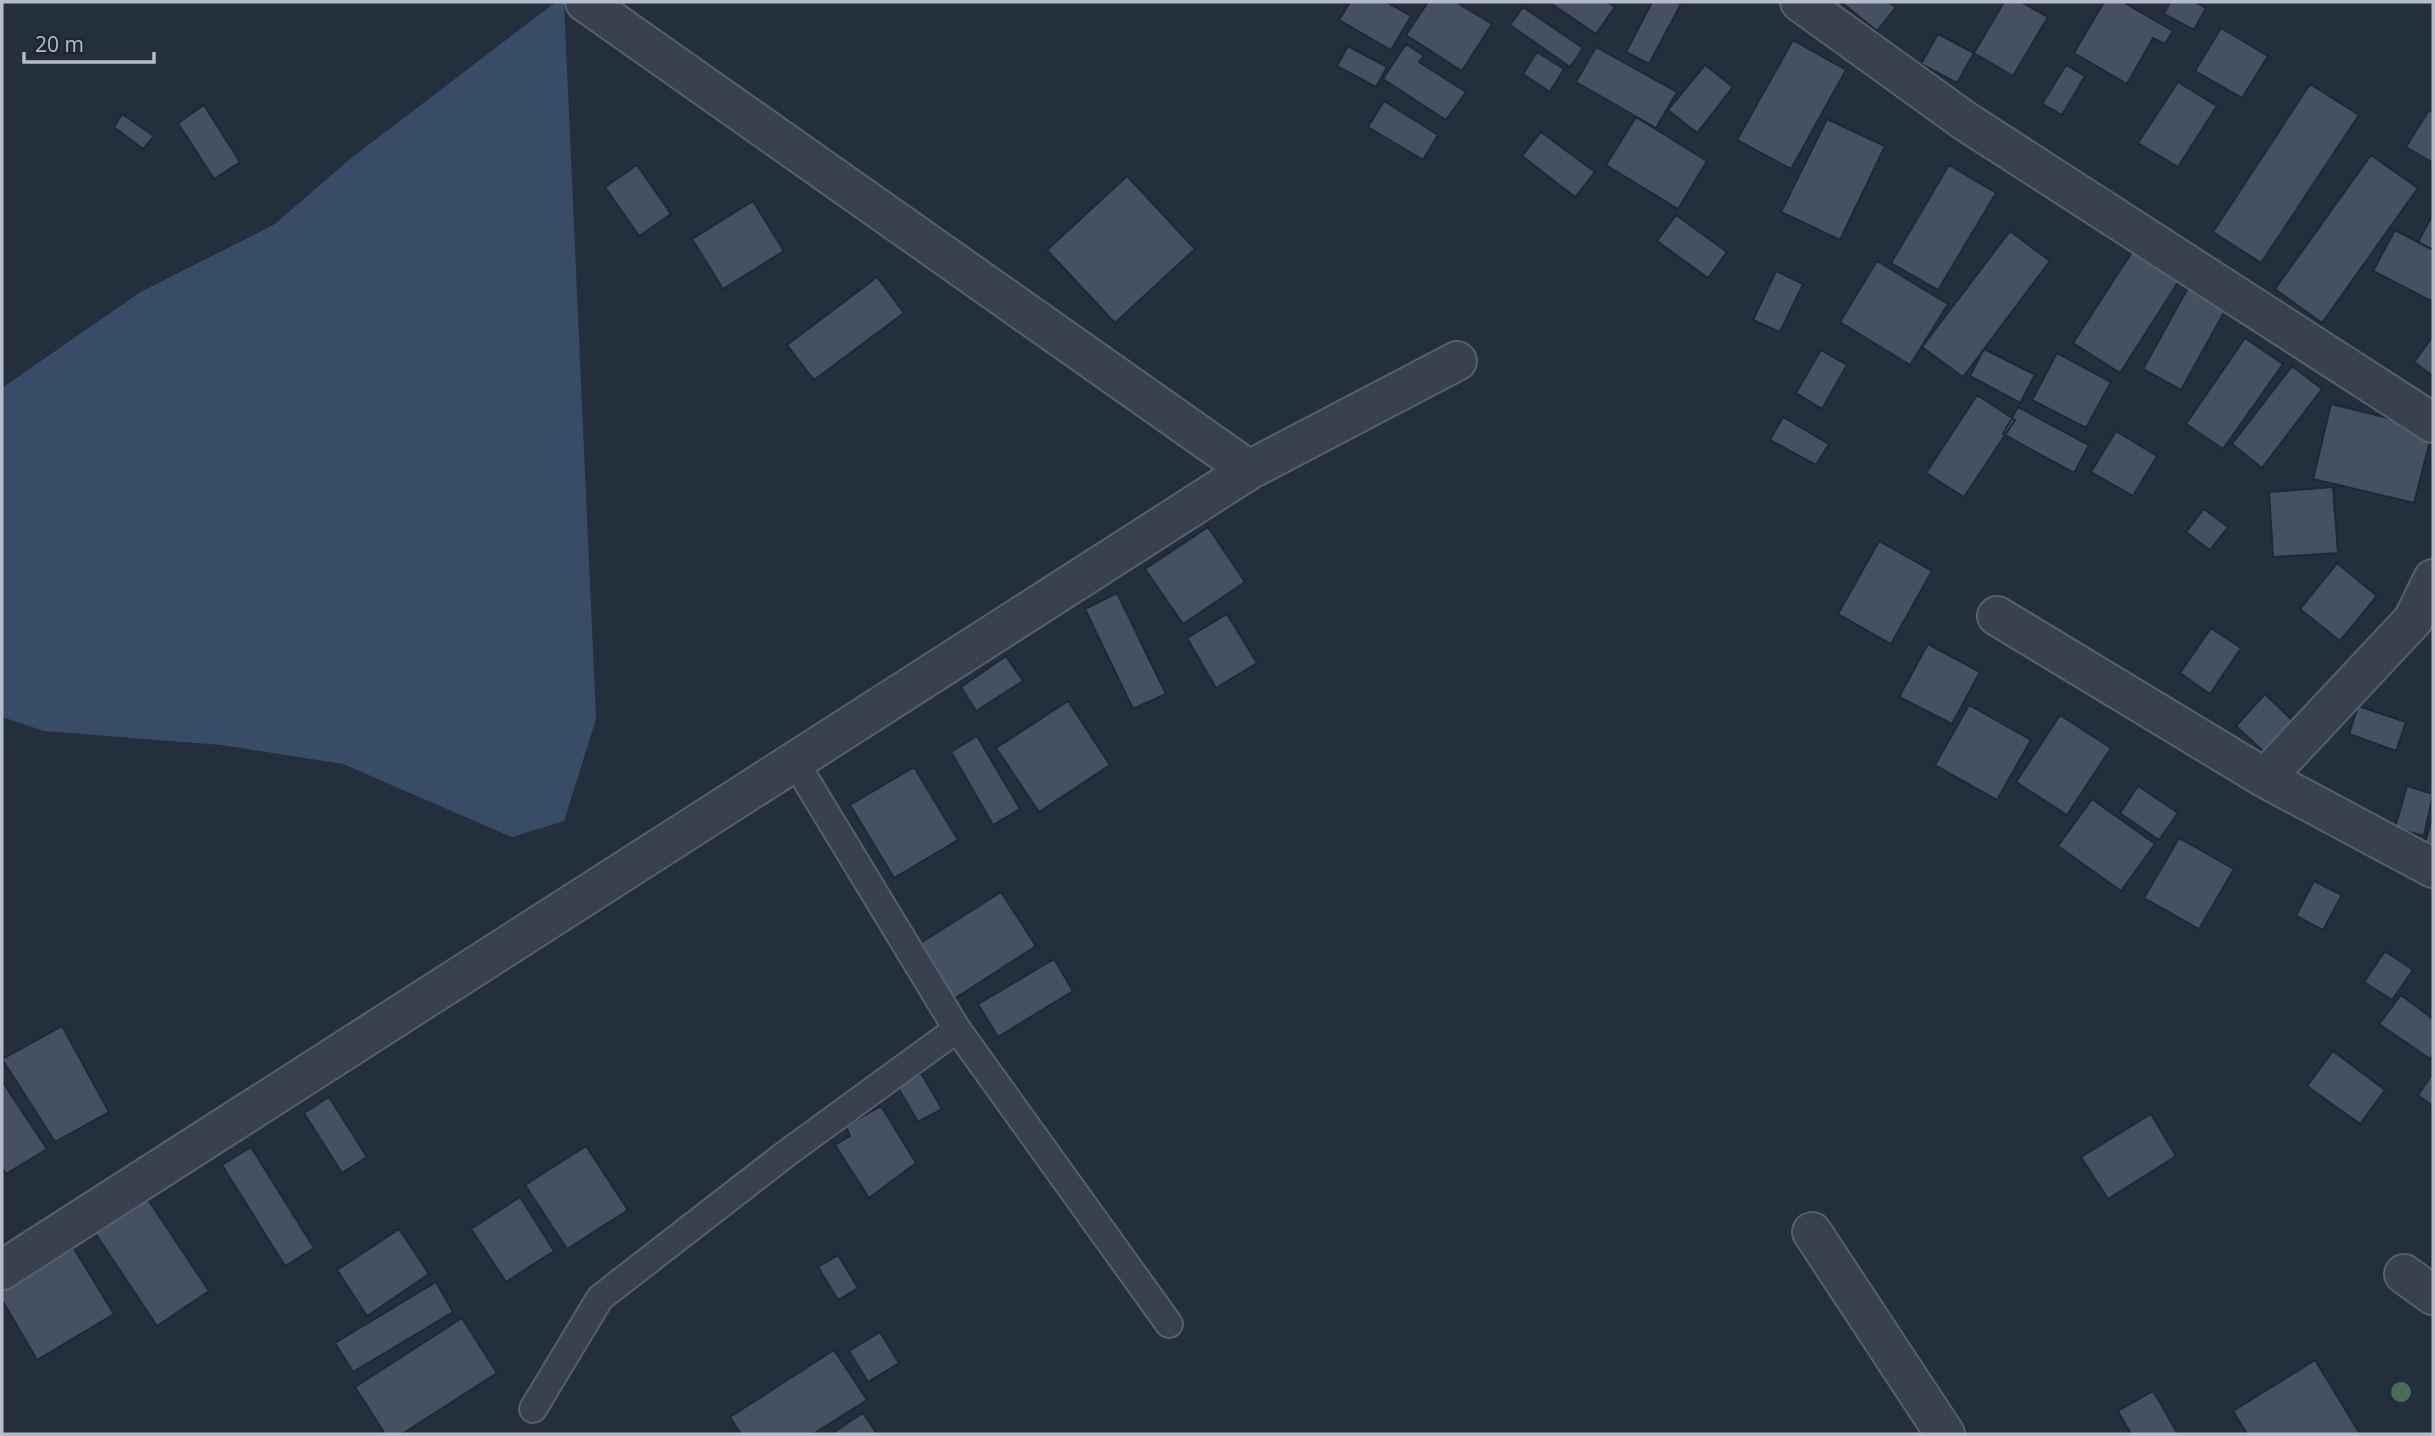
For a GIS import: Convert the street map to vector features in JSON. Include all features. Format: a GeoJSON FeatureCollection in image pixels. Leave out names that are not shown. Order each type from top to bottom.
{"type":"FeatureCollection","features":[{"type":"Feature","properties":{"kind":"street"},"geometry":{"type":"LineString","coordinates":[[585,2],[1249,470]]}},
{"type":"Feature","properties":{"kind":"street"},"geometry":{"type":"LineString","coordinates":[[1800,2],[1965,121],[2433,422]]}},
{"type":"Feature","properties":{"kind":"street"},"geometry":{"type":"LineString","coordinates":[[2,1270],[1249,470],[1457,361]]}},
{"type":"Feature","properties":{"kind":"street"},"geometry":{"type":"LineString","coordinates":[[2265,778],[2413,620],[2433,579]]}},
{"type":"Feature","properties":{"kind":"street"},"geometry":{"type":"LineString","coordinates":[[1997,616],[2265,778],[2433,868]]}},
{"type":"Feature","properties":{"kind":"street"},"geometry":{"type":"LineString","coordinates":[[1812,1233],[1945,1434]]}},
{"type":"Feature","properties":{"kind":"lane"},"geometry":{"type":"LineString","coordinates":[[795,762],[957,1029],[1169,1324]]}},
{"type":"Feature","properties":{"kind":"lane"},"geometry":{"type":"LineString","coordinates":[[533,1409],[600,1298],[787,1153],[957,1029]]}},
{"type":"Feature","properties":{"kind":"water"},"geometry":{"type":"Polygon","coordinates":[[[556,2],[564,2],[596,719],[564,821],[512,837],[343,764],[222,745],[44,731],[2,717],[2,388],[139,293],[275,224],[350,159],[556,2]]]}},
{"type":"Feature","properties":{"kind":"building"},"geometry":{"type":"Polygon","coordinates":[[[1350,2],[1386,2],[1411,16],[1391,50],[1339,20],[1350,2]]]}},
{"type":"Feature","properties":{"kind":"building"},"geometry":{"type":"Polygon","coordinates":[[[1428,2],[1456,2],[1492,24],[1462,71],[1406,35],[1428,2]]]}},
{"type":"Feature","properties":{"kind":"building"},"geometry":{"type":"Polygon","coordinates":[[[1549,2],[1607,2],[1615,7],[1596,34],[1549,2]]]}},
{"type":"Feature","properties":{"kind":"building"},"geometry":{"type":"Polygon","coordinates":[[[1652,2],[1681,4],[1649,64],[1626,52],[1652,2]]]}},
{"type":"Feature","properties":{"kind":"building"},"geometry":{"type":"Polygon","coordinates":[[[1841,2],[1888,2],[1896,7],[1877,31],[1841,2]]]}},
{"type":"Feature","properties":{"kind":"building"},"geometry":{"type":"Polygon","coordinates":[[[2004,2],[2021,2],[2048,17],[2013,76],[1974,53],[2004,2]]]}},
{"type":"Feature","properties":{"kind":"building"},"geometry":{"type":"Polygon","coordinates":[[[2104,2],[2123,2],[2173,31],[2165,44],[2153,38],[2127,84],[2074,53],[2104,2]]]}},
{"type":"Feature","properties":{"kind":"building"},"geometry":{"type":"Polygon","coordinates":[[[2170,2],[2195,2],[2206,8],[2194,30],[2164,14],[2170,2]]]}},
{"type":"Feature","properties":{"kind":"building"},"geometry":{"type":"Polygon","coordinates":[[[1523,7],[1583,48],[1570,67],[1510,25],[1523,7]]]}},
{"type":"Feature","properties":{"kind":"building"},"geometry":{"type":"Polygon","coordinates":[[[2221,28],[2268,56],[2242,98],[2195,71],[2221,28]]]}},
{"type":"Feature","properties":{"kind":"building"},"geometry":{"type":"Polygon","coordinates":[[[1938,34],[1974,53],[1957,83],[1921,64],[1938,34]]]}},
{"type":"Feature","properties":{"kind":"building"},"geometry":{"type":"Polygon","coordinates":[[[1793,40],[1846,70],[1791,169],[1737,140],[1793,40]]]}},
{"type":"Feature","properties":{"kind":"building"},"geometry":{"type":"Polygon","coordinates":[[[1406,44],[1424,56],[1419,62],[1466,92],[1446,120],[1383,79],[1406,44]]]}},
{"type":"Feature","properties":{"kind":"building"},"geometry":{"type":"Polygon","coordinates":[[[1348,46],[1387,67],[1376,87],[1337,66],[1348,46]]]}},
{"type":"Feature","properties":{"kind":"building"},"geometry":{"type":"Polygon","coordinates":[[[1596,47],[1677,92],[1656,128],[1576,82],[1596,47]]]}},
{"type":"Feature","properties":{"kind":"building"},"geometry":{"type":"Polygon","coordinates":[[[1537,52],[1564,69],[1550,92],[1523,74],[1537,52]]]}},
{"type":"Feature","properties":{"kind":"building"},"geometry":{"type":"Polygon","coordinates":[[[1705,65],[1733,87],[1697,133],[1668,110],[1705,65]]]}},
{"type":"Feature","properties":{"kind":"building"},"geometry":{"type":"Polygon","coordinates":[[[2066,65],[2085,76],[2062,115],[2042,104],[2066,65]]]}},
{"type":"Feature","properties":{"kind":"building"},"geometry":{"type":"Polygon","coordinates":[[[2178,82],[2217,106],[2178,167],[2138,143],[2178,82]]]}},
{"type":"Feature","properties":{"kind":"building"},"geometry":{"type":"Polygon","coordinates":[[[2310,84],[2359,115],[2261,263],[2213,232],[2310,84]]]}},
{"type":"Feature","properties":{"kind":"building"},"geometry":{"type":"Polygon","coordinates":[[[1384,101],[1438,135],[1423,160],[1368,127],[1384,101]]]}},
{"type":"Feature","properties":{"kind":"building"},"geometry":{"type":"Polygon","coordinates":[[[204,105],[240,162],[214,179],[178,123],[204,105]]]}},
{"type":"Feature","properties":{"kind":"building"},"geometry":{"type":"Polygon","coordinates":[[[2429,110],[2433,113],[2433,163],[2406,147],[2429,110]]]}},
{"type":"Feature","properties":{"kind":"building"},"geometry":{"type":"Polygon","coordinates":[[[122,114],[154,136],[143,149],[114,127],[122,114]]]}},
{"type":"Feature","properties":{"kind":"building"},"geometry":{"type":"Polygon","coordinates":[[[1636,117],[1707,161],[1678,209],[1606,165],[1636,117]]]}},
{"type":"Feature","properties":{"kind":"building"},"geometry":{"type":"Polygon","coordinates":[[[1827,119],[1885,146],[1840,240],[1781,212],[1827,119]]]}},
{"type":"Feature","properties":{"kind":"building"},"geometry":{"type":"Polygon","coordinates":[[[1541,132],[1595,172],[1575,197],[1522,156],[1541,132]]]}},
{"type":"Feature","properties":{"kind":"building"},"geometry":{"type":"Polygon","coordinates":[[[2371,155],[2418,188],[2322,323],[2275,289],[2371,155]]]}},
{"type":"Feature","properties":{"kind":"building"},"geometry":{"type":"Polygon","coordinates":[[[637,165],[671,214],[639,236],[605,187],[637,165]]]}},
{"type":"Feature","properties":{"kind":"building"},"geometry":{"type":"Polygon","coordinates":[[[1949,165],[1996,193],[1938,290],[1891,263],[1949,165]]]}},
{"type":"Feature","properties":{"kind":"building"},"geometry":{"type":"Polygon","coordinates":[[[1127,176],[1195,249],[1115,323],[1047,250],[1127,176]]]}},
{"type":"Feature","properties":{"kind":"building"},"geometry":{"type":"Polygon","coordinates":[[[753,201],[784,251],[723,289],[692,239],[753,201]]]}},
{"type":"Feature","properties":{"kind":"building"},"geometry":{"type":"Polygon","coordinates":[[[2433,214],[2433,250],[2418,242],[2433,214]]]}},
{"type":"Feature","properties":{"kind":"building"},"geometry":{"type":"Polygon","coordinates":[[[1676,215],[1727,252],[1708,278],[1657,241],[1676,215]]]}},
{"type":"Feature","properties":{"kind":"building"},"geometry":{"type":"Polygon","coordinates":[[[2395,230],[2433,250],[2433,302],[2373,271],[2395,230]]]}},
{"type":"Feature","properties":{"kind":"building"},"geometry":{"type":"Polygon","coordinates":[[[2010,231],[2050,261],[1963,377],[1922,347],[2010,231]]]}},
{"type":"Feature","properties":{"kind":"building"},"geometry":{"type":"Polygon","coordinates":[[[2132,252],[2179,281],[2120,373],[2073,343],[2132,252]]]}},
{"type":"Feature","properties":{"kind":"building"},"geometry":{"type":"Polygon","coordinates":[[[1877,261],[1948,304],[1910,365],[1840,322],[1877,261]]]}},
{"type":"Feature","properties":{"kind":"building"},"geometry":{"type":"Polygon","coordinates":[[[1776,271],[1803,284],[1780,332],[1753,320],[1776,271]]]}},
{"type":"Feature","properties":{"kind":"building"},"geometry":{"type":"Polygon","coordinates":[[[877,277],[904,313],[814,380],[787,345],[877,277]]]}},
{"type":"Feature","properties":{"kind":"building"},"geometry":{"type":"Polygon","coordinates":[[[2189,286],[2227,307],[2181,390],[2143,369],[2189,286]]]}},
{"type":"Feature","properties":{"kind":"building"},"geometry":{"type":"Polygon","coordinates":[[[2433,336],[2433,376],[2414,362],[2433,336]]]}},
{"type":"Feature","properties":{"kind":"building"},"geometry":{"type":"Polygon","coordinates":[[[2245,338],[2283,364],[2223,449],[2186,424],[2245,338]]]}},
{"type":"Feature","properties":{"kind":"building"},"geometry":{"type":"Polygon","coordinates":[[[1984,349],[2035,375],[2020,403],[1970,376],[1984,349]]]}},
{"type":"Feature","properties":{"kind":"building"},"geometry":{"type":"Polygon","coordinates":[[[1821,350],[1847,365],[1822,409],[1796,393],[1821,350]]]}},
{"type":"Feature","properties":{"kind":"building"},"geometry":{"type":"Polygon","coordinates":[[[2057,353],[2111,382],[2086,428],[2032,400],[2057,353]]]}},
{"type":"Feature","properties":{"kind":"building"},"geometry":{"type":"Polygon","coordinates":[[[2292,366],[2322,389],[2262,468],[2232,444],[2292,366]]]}},
{"type":"Feature","properties":{"kind":"building"},"geometry":{"type":"Polygon","coordinates":[[[1977,395],[2015,420],[1964,497],[1926,473],[1977,395]]]}},
{"type":"Feature","properties":{"kind":"building"},"geometry":{"type":"Polygon","coordinates":[[[2331,404],[2433,429],[2414,503],[2313,479],[2331,404]]]}},
{"type":"Feature","properties":{"kind":"building"},"geometry":{"type":"Polygon","coordinates":[[[2018,407],[2089,445],[2074,473],[2003,434],[2018,407]]]}},
{"type":"Feature","properties":{"kind":"building"},"geometry":{"type":"Polygon","coordinates":[[[1783,417],[1829,444],[1816,465],[1770,440],[1783,417]]]}},
{"type":"Feature","properties":{"kind":"building"},"geometry":{"type":"Polygon","coordinates":[[[2116,431],[2157,456],[2133,496],[2091,472],[2116,431]]]}},
{"type":"Feature","properties":{"kind":"building"},"geometry":{"type":"Polygon","coordinates":[[[2333,487],[2338,553],[2273,557],[2269,492],[2333,487]]]}},
{"type":"Feature","properties":{"kind":"building"},"geometry":{"type":"Polygon","coordinates":[[[2204,509],[2228,527],[2210,550],[2186,532],[2204,509]]]}},
{"type":"Feature","properties":{"kind":"building"},"geometry":{"type":"Polygon","coordinates":[[[1208,527],[1245,582],[1183,624],[1145,569],[1208,527]]]}},
{"type":"Feature","properties":{"kind":"building"},"geometry":{"type":"Polygon","coordinates":[[[1879,541],[1932,571],[1891,644],[1838,614],[1879,541]]]}},
{"type":"Feature","properties":{"kind":"building"},"geometry":{"type":"Polygon","coordinates":[[[2337,563],[2377,596],[2340,641],[2300,609],[2337,563]]]}},
{"type":"Feature","properties":{"kind":"building"},"geometry":{"type":"Polygon","coordinates":[[[1117,593],[1166,694],[1133,709],[1085,609],[1117,593]]]}},
{"type":"Feature","properties":{"kind":"building"},"geometry":{"type":"Polygon","coordinates":[[[1227,614],[1257,663],[1216,688],[1187,638],[1227,614]]]}},
{"type":"Feature","properties":{"kind":"building"},"geometry":{"type":"Polygon","coordinates":[[[2211,628],[2241,648],[2210,694],[2180,673],[2211,628]]]}},
{"type":"Feature","properties":{"kind":"building"},"geometry":{"type":"Polygon","coordinates":[[[1928,644],[1980,672],[1952,724],[1899,697],[1928,644]]]}},
{"type":"Feature","properties":{"kind":"building"},"geometry":{"type":"Polygon","coordinates":[[[1006,656],[1023,681],[976,711],[961,687],[1006,656]]]}},
{"type":"Feature","properties":{"kind":"building"},"geometry":{"type":"Polygon","coordinates":[[[2265,694],[2295,723],[2266,754],[2236,726],[2265,694]]]}},
{"type":"Feature","properties":{"kind":"building"},"geometry":{"type":"Polygon","coordinates":[[[1068,701],[1110,765],[1039,812],[996,748],[1068,701]]]}},
{"type":"Feature","properties":{"kind":"building"},"geometry":{"type":"Polygon","coordinates":[[[1969,705],[2031,740],[1997,800],[1935,765],[1969,705]]]}},
{"type":"Feature","properties":{"kind":"building"},"geometry":{"type":"Polygon","coordinates":[[[2358,706],[2406,722],[2396,751],[2349,734],[2358,706]]]}},
{"type":"Feature","properties":{"kind":"building"},"geometry":{"type":"Polygon","coordinates":[[[2060,715],[2111,748],[2067,815],[2016,782],[2060,715]]]}},
{"type":"Feature","properties":{"kind":"building"},"geometry":{"type":"Polygon","coordinates":[[[977,736],[1020,809],[993,825],[951,752],[977,736]]]}},
{"type":"Feature","properties":{"kind":"building"},"geometry":{"type":"Polygon","coordinates":[[[914,767],[958,840],[894,878],[850,805],[914,767]]]}},
{"type":"Feature","properties":{"kind":"building"},"geometry":{"type":"Polygon","coordinates":[[[2138,786],[2178,813],[2159,840],[2120,813],[2138,786]]]}},
{"type":"Feature","properties":{"kind":"building"},"geometry":{"type":"Polygon","coordinates":[[[2407,786],[2433,794],[2424,836],[2395,828],[2407,786]]]}},
{"type":"Feature","properties":{"kind":"building"},"geometry":{"type":"Polygon","coordinates":[[[2092,799],[2155,844],[2121,891],[2058,846],[2092,799]]]}},
{"type":"Feature","properties":{"kind":"building"},"geometry":{"type":"Polygon","coordinates":[[[2433,816],[2433,849],[2424,846],[2433,816]]]}},
{"type":"Feature","properties":{"kind":"building"},"geometry":{"type":"Polygon","coordinates":[[[2179,838],[2234,869],[2199,929],[2144,898],[2179,838]]]}},
{"type":"Feature","properties":{"kind":"building"},"geometry":{"type":"Polygon","coordinates":[[[2314,881],[2342,895],[2323,930],[2296,916],[2314,881]]]}},
{"type":"Feature","properties":{"kind":"building"},"geometry":{"type":"Polygon","coordinates":[[[1001,892],[1036,946],[954,999],[919,944],[1001,892]]]}},
{"type":"Feature","properties":{"kind":"building"},"geometry":{"type":"Polygon","coordinates":[[[2385,951],[2413,970],[2392,1000],[2364,982],[2385,951]]]}},
{"type":"Feature","properties":{"kind":"building"},"geometry":{"type":"Polygon","coordinates":[[[1054,959],[1073,991],[998,1037],[978,1004],[1054,959]]]}},
{"type":"Feature","properties":{"kind":"building"},"geometry":{"type":"Polygon","coordinates":[[[2401,995],[2433,1019],[2433,1054],[2430,1059],[2379,1024],[2401,995]]]}},
{"type":"Feature","properties":{"kind":"building"},"geometry":{"type":"Polygon","coordinates":[[[62,1026],[109,1112],[55,1142],[2,1059],[62,1026]]]}},
{"type":"Feature","properties":{"kind":"building"},"geometry":{"type":"Polygon","coordinates":[[[2333,1051],[2385,1090],[2360,1124],[2307,1086],[2333,1051]]]}},
{"type":"Feature","properties":{"kind":"building"},"geometry":{"type":"Polygon","coordinates":[[[921,1073],[942,1109],[918,1122],[897,1086],[921,1073]]]}},
{"type":"Feature","properties":{"kind":"building"},"geometry":{"type":"Polygon","coordinates":[[[2433,1073],[2433,1106],[2418,1095],[2433,1073]]]}},
{"type":"Feature","properties":{"kind":"building"},"geometry":{"type":"Polygon","coordinates":[[[2,1081],[47,1149],[6,1174],[2,1167],[2,1081]]]}},
{"type":"Feature","properties":{"kind":"building"},"geometry":{"type":"Polygon","coordinates":[[[329,1097],[367,1157],[342,1173],[304,1113],[329,1097]]]}},
{"type":"Feature","properties":{"kind":"building"},"geometry":{"type":"Polygon","coordinates":[[[881,1106],[916,1163],[869,1198],[835,1145],[850,1136],[846,1126],[881,1106]]]}},
{"type":"Feature","properties":{"kind":"building"},"geometry":{"type":"Polygon","coordinates":[[[2151,1114],[2176,1156],[2108,1199],[2081,1157],[2151,1114]]]}},
{"type":"Feature","properties":{"kind":"building"},"geometry":{"type":"Polygon","coordinates":[[[586,1146],[628,1210],[567,1249],[525,1185],[586,1146]]]}},
{"type":"Feature","properties":{"kind":"building"},"geometry":{"type":"Polygon","coordinates":[[[251,1147],[314,1248],[285,1266],[222,1165],[251,1147]]]}},
{"type":"Feature","properties":{"kind":"building"},"geometry":{"type":"Polygon","coordinates":[[[139,1186],[209,1291],[157,1326],[87,1221],[139,1186]]]}},
{"type":"Feature","properties":{"kind":"building"},"geometry":{"type":"Polygon","coordinates":[[[520,1197],[554,1251],[506,1282],[471,1229],[520,1197]]]}},
{"type":"Feature","properties":{"kind":"building"},"geometry":{"type":"Polygon","coordinates":[[[399,1229],[429,1274],[367,1316],[337,1270],[399,1229]]]}},
{"type":"Feature","properties":{"kind":"building"},"geometry":{"type":"Polygon","coordinates":[[[73,1247],[114,1314],[37,1360],[2,1300],[2,1289],[73,1247]]]}},
{"type":"Feature","properties":{"kind":"building"},"geometry":{"type":"Polygon","coordinates":[[[838,1255],[858,1288],[838,1300],[818,1267],[838,1255]]]}},
{"type":"Feature","properties":{"kind":"building"},"geometry":{"type":"Polygon","coordinates":[[[436,1282],[453,1312],[353,1372],[335,1343],[436,1282]]]}},
{"type":"Feature","properties":{"kind":"building"},"geometry":{"type":"Polygon","coordinates":[[[462,1318],[497,1373],[402,1434],[385,1434],[355,1387],[462,1318]]]}},
{"type":"Feature","properties":{"kind":"building"},"geometry":{"type":"Polygon","coordinates":[[[880,1332],[899,1363],[868,1382],[849,1351],[880,1332]]]}},
{"type":"Feature","properties":{"kind":"building"},"geometry":{"type":"Polygon","coordinates":[[[834,1350],[867,1400],[813,1434],[741,1434],[730,1417],[834,1350]]]}},
{"type":"Feature","properties":{"kind":"building"},"geometry":{"type":"Polygon","coordinates":[[[2315,1360],[2360,1434],[2247,1434],[2233,1411],[2315,1360]]]}},
{"type":"Feature","properties":{"kind":"building"},"geometry":{"type":"Polygon","coordinates":[[[2153,1391],[2178,1434],[2131,1434],[2118,1411],[2153,1391]]]}},
{"type":"Feature","properties":{"kind":"building"},"geometry":{"type":"Polygon","coordinates":[[[863,1413],[877,1434],[831,1434],[863,1413]]]}}]}
